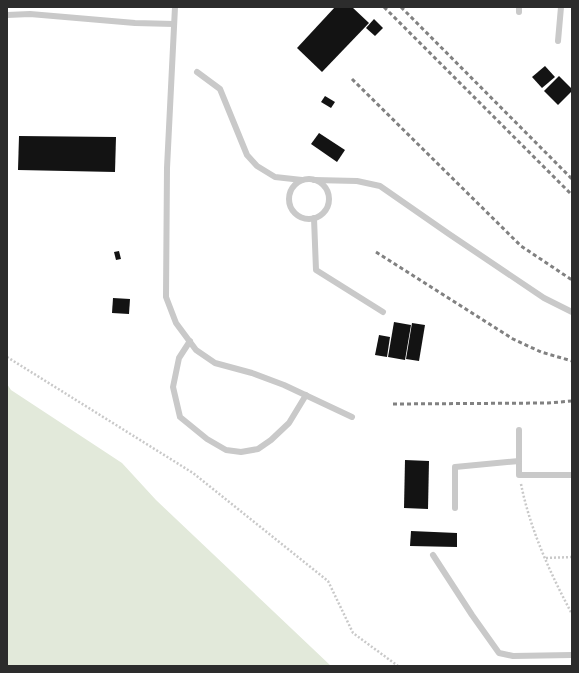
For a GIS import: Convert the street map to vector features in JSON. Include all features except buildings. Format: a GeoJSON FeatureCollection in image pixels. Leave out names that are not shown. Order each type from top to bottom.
{"type":"FeatureCollection","features":[{"type":"Feature","properties":{"kind":"lane"},"geometry":{"type":"LineString","coordinates":[[175,7],[167,168],[166,297],[176,323],[196,350],[215,363],[252,373],[284,385],[352,417]]}},
{"type":"Feature","properties":{"kind":"lane"},"geometry":{"type":"LineString","coordinates":[[558,41],[561,7]]}},
{"type":"Feature","properties":{"kind":"lane"},"geometry":{"type":"LineString","coordinates":[[7,15],[30,14],[135,23],[174,24]]}},
{"type":"Feature","properties":{"kind":"lane"},"geometry":{"type":"LineString","coordinates":[[197,72],[220,89],[247,156],[257,166],[275,177],[302,180],[357,180],[380,186],[544,298],[572,312]]}},
{"type":"Feature","properties":{"kind":"lane"},"geometry":{"type":"LineString","coordinates":[[302,180],[292,188],[289,194],[289,201],[294,213],[307,219],[314,218],[325,211],[329,199],[324,187],[314,180]]}},
{"type":"Feature","properties":{"kind":"lane"},"geometry":{"type":"LineString","coordinates":[[314,218],[316,270],[383,312]]}},
{"type":"Feature","properties":{"kind":"lane"},"geometry":{"type":"LineString","coordinates":[[190,341],[179,358],[173,387],[180,417],[207,439],[226,450],[241,452],[258,449],[264,445],[289,423],[306,395]]}},
{"type":"Feature","properties":{"kind":"lane"},"geometry":{"type":"LineString","coordinates":[[519,430],[519,476],[572,476]]}},
{"type":"Feature","properties":{"kind":"lane"},"geometry":{"type":"LineString","coordinates":[[455,508],[455,467],[519,461]]}},
{"type":"Feature","properties":{"kind":"lane"},"geometry":{"type":"LineString","coordinates":[[433,555],[499,653],[513,656],[572,655]]}},
{"type":"Feature","properties":{"kind":"path"},"geometry":{"type":"LineString","coordinates":[[7,357],[193,473],[328,581],[353,633],[398,666]]}},
{"type":"Feature","properties":{"kind":"path"},"geometry":{"type":"LineString","coordinates":[[519,476],[525,505],[560,592],[572,614]]}},
{"type":"Feature","properties":{"kind":"path"},"geometry":{"type":"LineString","coordinates":[[546,558],[572,557]]}},
{"type":"Feature","properties":{"kind":"green space"},"geometry":{"type":"Polygon","coordinates":[[[7,384],[11,390],[122,463],[156,500],[331,666],[7,666],[7,384]]]}},
{"type":"Feature","properties":{"kind":"railway"},"geometry":{"type":"LineString","coordinates":[[384,7],[572,195]]}},
{"type":"Feature","properties":{"kind":"railway"},"geometry":{"type":"LineString","coordinates":[[401,7],[572,179]]}},
{"type":"Feature","properties":{"kind":"railway"},"geometry":{"type":"LineString","coordinates":[[352,79],[521,246],[572,280]]}},
{"type":"Feature","properties":{"kind":"railway"},"geometry":{"type":"LineString","coordinates":[[376,252],[513,339],[541,352],[572,361]]}},
{"type":"Feature","properties":{"kind":"railway"},"geometry":{"type":"LineString","coordinates":[[393,404],[548,403],[572,401]]}}]}
